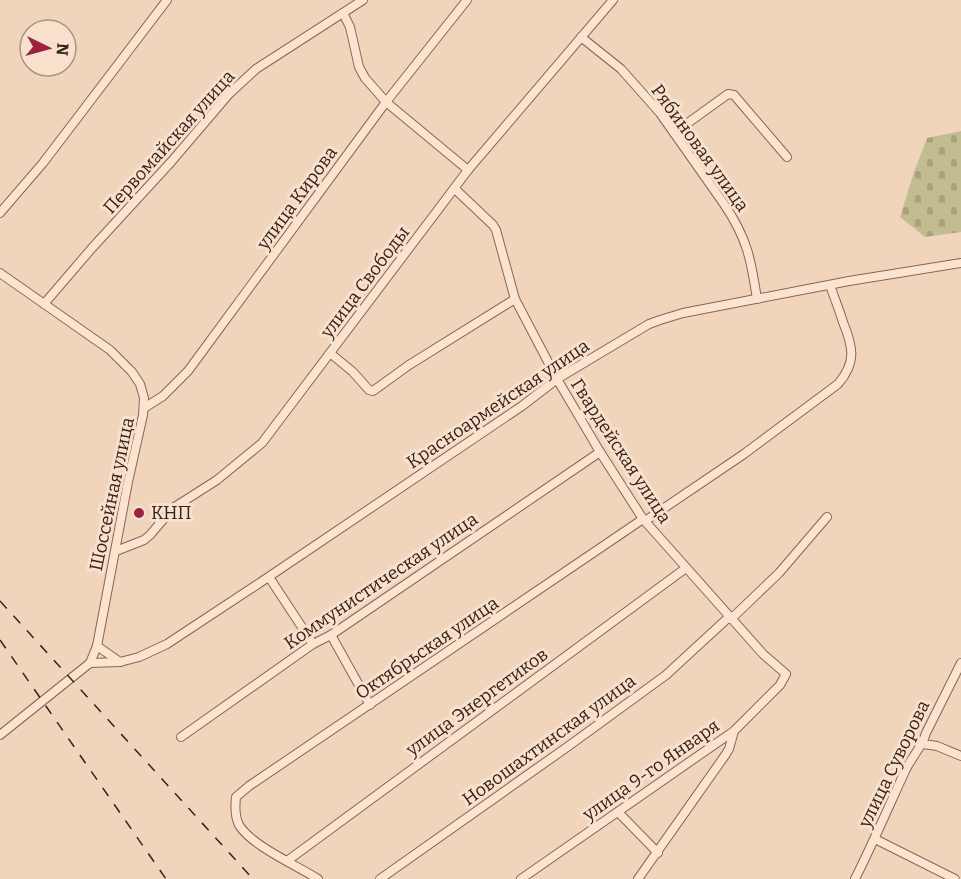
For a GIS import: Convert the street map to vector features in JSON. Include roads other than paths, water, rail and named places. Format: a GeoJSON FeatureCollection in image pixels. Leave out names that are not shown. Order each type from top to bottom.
{"type":"FeatureCollection","features":[{"type":"Feature","properties":{"kind":"street"},"geometry":{"type":"LineString","coordinates":[[0,213],[43,163],[167,0]]}},
{"type":"Feature","properties":{"kind":"street","name":"Первомайская улица"},"geometry":{"type":"LineString","coordinates":[[45,304],[229,94],[256,69],[363,0]]}},
{"type":"Feature","properties":{"kind":"street","name":"улица Кирова"},"geometry":{"type":"LineString","coordinates":[[144,408],[163,396],[188,371],[386,102],[467,0]]}},
{"type":"Feature","properties":{"kind":"street","name":"улица Свободы"},"geometry":{"type":"LineString","coordinates":[[116,551],[144,540],[173,508],[217,480],[262,443],[468,170],[613,0]]}},
{"type":"Feature","properties":{"kind":"street"},"geometry":{"type":"LineString","coordinates":[[343,13],[350,27],[361,73],[373,89],[468,170]]}},
{"type":"Feature","properties":{"kind":"street","name":"Рябиновая улица"},"geometry":{"type":"LineString","coordinates":[[581,37],[621,69],[660,113],[724,204],[743,236],[748,250],[757,299]]}},
{"type":"Feature","properties":{"kind":"street"},"geometry":{"type":"LineString","coordinates":[[674,134],[731,94],[788,157]]}},
{"type":"Feature","properties":{"kind":"street","name":"Гвардейская улица"},"geometry":{"type":"LineString","coordinates":[[455,189],[488,219],[496,230],[515,299],[557,379],[644,520],[763,654],[786,674]]}},
{"type":"Feature","properties":{"kind":"street","name":"Красноармейская улица"},"geometry":{"type":"LineString","coordinates":[[90,663],[120,662],[139,657],[167,644],[522,406],[557,379],[638,330],[683,313],[961,263]]}},
{"type":"Feature","properties":{"kind":"street","name":"Шоссейная улица"},"geometry":{"type":"LineString","coordinates":[[0,273],[110,350],[132,372],[140,384],[144,398],[144,408],[97,646],[90,663]]}},
{"type":"Feature","properties":{"kind":"street","name":"Октябрьская улица"},"geometry":{"type":"LineString","coordinates":[[287,861],[246,834],[238,822],[236,797],[249,786],[744,454],[838,384],[851,361],[850,341],[830,285]]}},
{"type":"Feature","properties":{"kind":"street"},"geometry":{"type":"LineString","coordinates":[[330,353],[369,390],[373,391],[409,365],[515,299]]}},
{"type":"Feature","properties":{"kind":"street","name":"Коммунистическая улица"},"geometry":{"type":"LineString","coordinates":[[181,737],[313,644],[331,635],[600,452]]}},
{"type":"Feature","properties":{"kind":"street","name":"Новошахтинская улица"},"geometry":{"type":"LineString","coordinates":[[380,879],[666,675],[779,573],[827,517]]}},
{"type":"Feature","properties":{"kind":"street","name":"улица Энергетиков"},"geometry":{"type":"LineString","coordinates":[[287,861],[686,568]]}},
{"type":"Feature","properties":{"kind":"street"},"geometry":{"type":"LineString","coordinates":[[269,577],[313,644]]}},
{"type":"Feature","properties":{"kind":"street"},"geometry":{"type":"LineString","coordinates":[[331,635],[370,705]]}},
{"type":"Feature","properties":{"kind":"street"},"geometry":{"type":"LineString","coordinates":[[97,646],[120,662]]}},
{"type":"Feature","properties":{"kind":"street"},"geometry":{"type":"LineString","coordinates":[[0,735],[90,663]]}},
{"type":"Feature","properties":{"kind":"street","name":"улица Суворова"},"geometry":{"type":"LineString","coordinates":[[855,879],[911,760],[923,744],[926,733],[961,663]]}},
{"type":"Feature","properties":{"kind":"street","name":"улица 9-го Января"},"geometry":{"type":"LineString","coordinates":[[521,879],[734,731],[780,685],[786,674]]}},
{"type":"Feature","properties":{"kind":"street"},"geometry":{"type":"LineString","coordinates":[[638,879],[726,754],[734,731]]}},
{"type":"Feature","properties":{"kind":"street"},"geometry":{"type":"LineString","coordinates":[[923,744],[937,746],[961,756]]}},
{"type":"Feature","properties":{"kind":"street"},"geometry":{"type":"LineString","coordinates":[[618,812],[658,853]]}},
{"type":"Feature","properties":{"kind":"street"},"geometry":{"type":"LineString","coordinates":[[875,839],[955,879]]}},
{"type":"Feature","properties":{"kind":"street"},"geometry":{"type":"LineString","coordinates":[[287,861],[318,879]]}},
{"type":"Feature","properties":{"kind":"railway"},"geometry":{"type":"LineString","coordinates":[[0,601],[253,879]]}},
{"type":"Feature","properties":{"kind":"railway"},"geometry":{"type":"LineString","coordinates":[[0,640],[166,879]]}},
{"type":"Feature","properties":{"kind":"place","name":"КНП"},"geometry":{"type":"Point","coordinates":[139,513]}}]}
